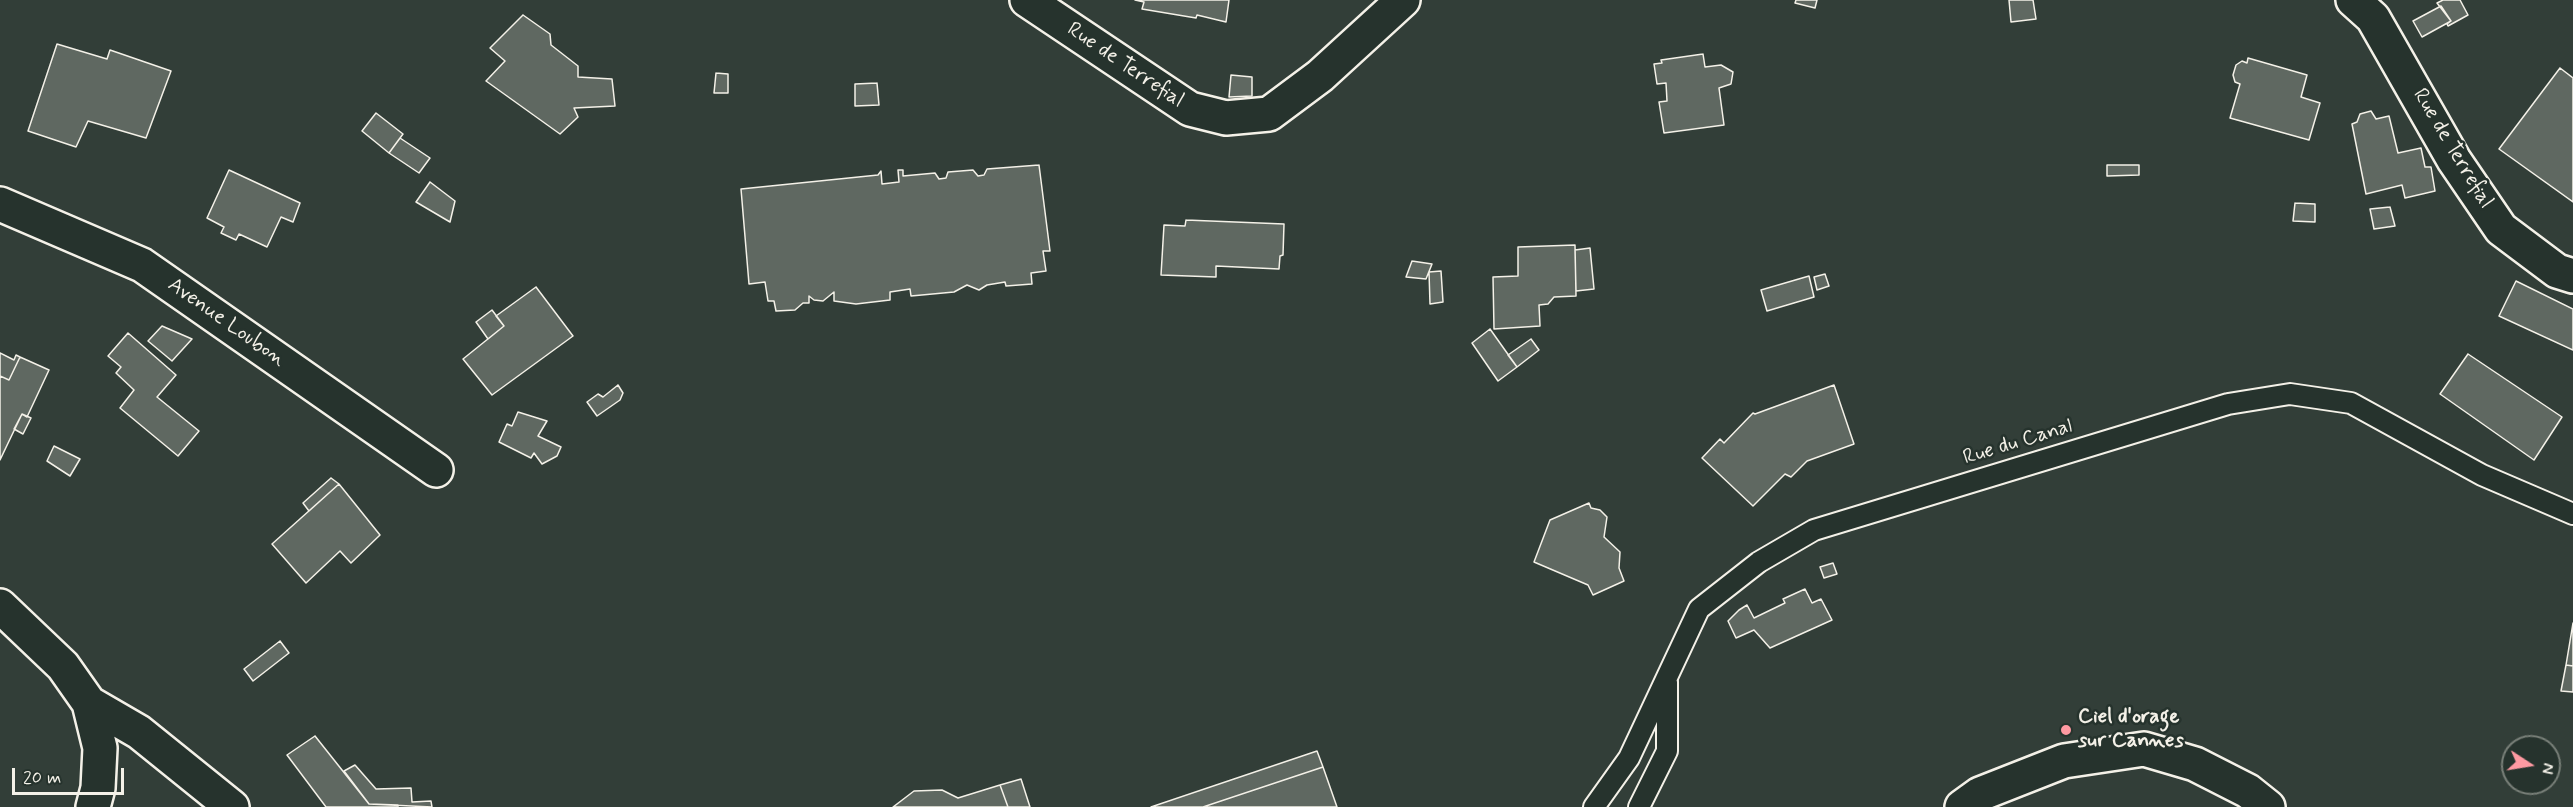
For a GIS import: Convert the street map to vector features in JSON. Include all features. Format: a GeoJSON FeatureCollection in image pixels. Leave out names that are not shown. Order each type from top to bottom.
{"type":"FeatureCollection","features":[{"type":"Feature","properties":{"kind":"street","name":"Rue de Terrefial"},"geometry":{"type":"LineString","coordinates":[[1027,0],[1190,109],[1226,118],[1269,114],[1320,76],[1403,0]]}},
{"type":"Feature","properties":{"kind":"street","name":"Rue de Terrefial"},"geometry":{"type":"LineString","coordinates":[[2353,0],[2373,18],[2454,160],[2501,229],[2557,271],[2573,276]]}},
{"type":"Feature","properties":{"kind":"street","name":"Avenue Loubon"},"geometry":{"type":"LineString","coordinates":[[0,204],[142,265],[436,470]]}},
{"type":"Feature","properties":{"kind":"street"},"geometry":{"type":"LineString","coordinates":[[0,606],[63,666],[89,704],[100,748],[98,788],[93,807]]}},
{"type":"Feature","properties":{"kind":"street"},"geometry":{"type":"LineString","coordinates":[[89,704],[139,732],[232,807]]}},
{"type":"Feature","properties":{"kind":"street"},"geometry":{"type":"LineString","coordinates":[[1962,807],[1980,795],[2064,761],[2144,749],[2195,764],[2251,802]]}},
{"type":"Feature","properties":{"kind":"lane","name":"Rue du Canal"},"geometry":{"type":"LineString","coordinates":[[1594,807],[1629,758],[1699,609],[1759,562],[1814,530],[2228,404],[2290,394],[2351,403],[2482,475],[2573,514]]}},
{"type":"Feature","properties":{"kind":"lane"},"geometry":{"type":"LineString","coordinates":[[1639,807],[1666,751],[1667,676]]}},
{"type":"Feature","properties":{"kind":"building"},"geometry":{"type":"Polygon","coordinates":[[[1135,0],[1229,0],[1226,22],[1197,15],[1196,18],[1142,9],[1144,2],[1135,0]]]}},
{"type":"Feature","properties":{"kind":"building"},"geometry":{"type":"Polygon","coordinates":[[[1796,0],[1817,0],[1815,8],[1795,3],[1796,0]]]}},
{"type":"Feature","properties":{"kind":"building"},"geometry":{"type":"Polygon","coordinates":[[[2009,0],[2033,0],[2036,19],[2011,22],[2009,0]]]}},
{"type":"Feature","properties":{"kind":"building"},"geometry":{"type":"Polygon","coordinates":[[[2443,0],[2460,0],[2468,15],[2448,26],[2447,24],[2451,21],[2437,3],[2443,0]]]}},
{"type":"Feature","properties":{"kind":"building"},"geometry":{"type":"Polygon","coordinates":[[[2441,6],[2451,21],[2422,37],[2413,21],[2441,6]]]}},
{"type":"Feature","properties":{"kind":"building"},"geometry":{"type":"Polygon","coordinates":[[[523,15],[550,34],[551,45],[578,66],[578,77],[612,79],[615,106],[574,108],[578,117],[560,134],[486,81],[505,61],[490,48],[523,15]]]}},
{"type":"Feature","properties":{"kind":"building"},"geometry":{"type":"Polygon","coordinates":[[[57,44],[107,59],[110,50],[171,71],[146,138],[88,121],[76,147],[28,131],[57,44]]]}},
{"type":"Feature","properties":{"kind":"building"},"geometry":{"type":"Polygon","coordinates":[[[1703,54],[1705,67],[1721,65],[1733,72],[1731,84],[1719,88],[1724,125],[1664,133],[1659,102],[1667,101],[1666,83],[1657,84],[1654,64],[1662,63],[1661,60],[1703,54]]]}},
{"type":"Feature","properties":{"kind":"building"},"geometry":{"type":"Polygon","coordinates":[[[2248,58],[2307,75],[2301,97],[2320,103],[2309,140],[2230,118],[2240,84],[2235,82],[2233,75],[2236,65],[2242,61],[2247,63],[2248,58]]]}},
{"type":"Feature","properties":{"kind":"building"},"geometry":{"type":"Polygon","coordinates":[[[2560,68],[2573,78],[2573,202],[2499,149],[2560,68]]]}},
{"type":"Feature","properties":{"kind":"building"},"geometry":{"type":"Polygon","coordinates":[[[716,73],[728,74],[728,93],[714,93],[716,73]]]}},
{"type":"Feature","properties":{"kind":"building"},"geometry":{"type":"Polygon","coordinates":[[[1231,75],[1252,77],[1252,96],[1229,97],[1231,75]]]}},
{"type":"Feature","properties":{"kind":"building"},"geometry":{"type":"Polygon","coordinates":[[[877,83],[879,105],[855,106],[855,84],[877,83]]]}},
{"type":"Feature","properties":{"kind":"building"},"geometry":{"type":"Polygon","coordinates":[[[2371,111],[2376,119],[2389,116],[2398,153],[2421,148],[2425,167],[2431,167],[2435,191],[2405,198],[2402,185],[2366,194],[2352,124],[2357,122],[2360,114],[2371,111]]]}},
{"type":"Feature","properties":{"kind":"building"},"geometry":{"type":"Polygon","coordinates":[[[376,113],[403,134],[389,153],[362,131],[376,113]]]}},
{"type":"Feature","properties":{"kind":"building"},"geometry":{"type":"Polygon","coordinates":[[[400,138],[430,158],[419,173],[389,153],[400,138]]]}},
{"type":"Feature","properties":{"kind":"building"},"geometry":{"type":"Polygon","coordinates":[[[1039,165],[1050,251],[1043,251],[1046,271],[1031,273],[1032,284],[1006,286],[1005,282],[987,285],[979,290],[967,285],[954,292],[911,296],[910,289],[890,292],[890,300],[856,304],[834,301],[834,292],[823,301],[814,300],[809,296],[809,303],[803,303],[795,310],[776,311],[774,301],[768,301],[765,282],[749,284],[741,189],[878,175],[881,171],[882,184],[899,182],[898,170],[903,170],[903,176],[935,173],[939,179],[946,178],[948,172],[973,170],[978,176],[984,175],[987,169],[1039,165]]]}},
{"type":"Feature","properties":{"kind":"building"},"geometry":{"type":"Polygon","coordinates":[[[2107,165],[2139,165],[2139,175],[2107,176],[2107,165]]]}},
{"type":"Feature","properties":{"kind":"building"},"geometry":{"type":"Polygon","coordinates":[[[229,170],[300,203],[293,222],[281,217],[267,247],[239,234],[236,240],[221,233],[224,227],[207,218],[229,170]]]}},
{"type":"Feature","properties":{"kind":"building"},"geometry":{"type":"Polygon","coordinates":[[[430,182],[455,201],[450,222],[416,202],[430,182]]]}},
{"type":"Feature","properties":{"kind":"building"},"geometry":{"type":"Polygon","coordinates":[[[2295,203],[2315,204],[2315,222],[2293,221],[2295,203]]]}},
{"type":"Feature","properties":{"kind":"building"},"geometry":{"type":"Polygon","coordinates":[[[2390,207],[2395,226],[2374,229],[2370,209],[2390,207]]]}},
{"type":"Feature","properties":{"kind":"building"},"geometry":{"type":"Polygon","coordinates":[[[1186,220],[1284,224],[1283,255],[1280,256],[1279,269],[1216,266],[1216,277],[1161,275],[1164,225],[1185,226],[1186,220]]]}},
{"type":"Feature","properties":{"kind":"building"},"geometry":{"type":"Polygon","coordinates":[[[1575,245],[1576,296],[1554,297],[1548,304],[1539,305],[1540,326],[1494,329],[1493,277],[1518,276],[1518,247],[1575,245]]]}},
{"type":"Feature","properties":{"kind":"building"},"geometry":{"type":"Polygon","coordinates":[[[1590,248],[1594,289],[1576,291],[1575,250],[1590,248]]]}},
{"type":"Feature","properties":{"kind":"building"},"geometry":{"type":"Polygon","coordinates":[[[1412,261],[1432,264],[1426,279],[1406,277],[1412,261]]]}},
{"type":"Feature","properties":{"kind":"building"},"geometry":{"type":"Polygon","coordinates":[[[1441,271],[1443,302],[1430,304],[1429,272],[1441,271]]]}},
{"type":"Feature","properties":{"kind":"building"},"geometry":{"type":"Polygon","coordinates":[[[1825,274],[1829,286],[1817,290],[1814,277],[1825,274]]]}},
{"type":"Feature","properties":{"kind":"building"},"geometry":{"type":"Polygon","coordinates":[[[1809,276],[1814,297],[1767,311],[1761,290],[1809,276]]]}},
{"type":"Feature","properties":{"kind":"building"},"geometry":{"type":"Polygon","coordinates":[[[2516,281],[2573,309],[2573,350],[2499,316],[2516,281]]]}},
{"type":"Feature","properties":{"kind":"building"},"geometry":{"type":"Polygon","coordinates":[[[536,287],[573,336],[492,395],[463,359],[504,326],[496,316],[536,287]]]}},
{"type":"Feature","properties":{"kind":"building"},"geometry":{"type":"Polygon","coordinates":[[[492,310],[504,326],[488,339],[476,322],[492,310]]]}},
{"type":"Feature","properties":{"kind":"building"},"geometry":{"type":"Polygon","coordinates":[[[162,326],[192,339],[172,361],[148,341],[162,326]]]}},
{"type":"Feature","properties":{"kind":"building"},"geometry":{"type":"Polygon","coordinates":[[[1490,329],[1517,367],[1498,381],[1472,343],[1490,329]]]}},
{"type":"Feature","properties":{"kind":"building"},"geometry":{"type":"Polygon","coordinates":[[[128,333],[176,375],[157,397],[199,431],[178,456],[120,408],[134,390],[116,373],[121,367],[108,356],[128,333]]]}},
{"type":"Feature","properties":{"kind":"building"},"geometry":{"type":"Polygon","coordinates":[[[1531,339],[1539,350],[1517,367],[1508,355],[1531,339]]]}},
{"type":"Feature","properties":{"kind":"building"},"geometry":{"type":"Polygon","coordinates":[[[0,353],[14,360],[16,355],[20,357],[9,380],[0,376],[0,353]]]}},
{"type":"Feature","properties":{"kind":"building"},"geometry":{"type":"Polygon","coordinates":[[[2468,354],[2562,417],[2534,460],[2440,394],[2468,354]]]}},
{"type":"Feature","properties":{"kind":"building"},"geometry":{"type":"Polygon","coordinates":[[[20,357],[49,370],[27,417],[22,414],[0,460],[0,376],[9,380],[20,357]]]}},
{"type":"Feature","properties":{"kind":"building"},"geometry":{"type":"Polygon","coordinates":[[[618,385],[623,393],[620,400],[597,416],[587,402],[598,394],[603,397],[618,385]]]}},
{"type":"Feature","properties":{"kind":"building"},"geometry":{"type":"Polygon","coordinates":[[[1834,385],[1854,444],[1807,461],[1791,477],[1785,474],[1753,506],[1702,458],[1720,439],[1724,443],[1753,413],[1834,385]]]}},
{"type":"Feature","properties":{"kind":"building"},"geometry":{"type":"Polygon","coordinates":[[[518,412],[547,421],[538,436],[561,447],[557,456],[542,464],[534,453],[531,458],[499,442],[507,424],[512,426],[518,412]]]}},
{"type":"Feature","properties":{"kind":"building"},"geometry":{"type":"Polygon","coordinates":[[[22,414],[31,418],[23,434],[14,429],[22,414]]]}},
{"type":"Feature","properties":{"kind":"building"},"geometry":{"type":"Polygon","coordinates":[[[54,446],[80,459],[70,476],[47,461],[54,446]]]}},
{"type":"Feature","properties":{"kind":"building"},"geometry":{"type":"Polygon","coordinates":[[[331,478],[339,484],[309,511],[303,503],[331,478]]]}},
{"type":"Feature","properties":{"kind":"building"},"geometry":{"type":"Polygon","coordinates":[[[339,484],[380,535],[351,563],[340,551],[306,583],[272,544],[339,484]]]}},
{"type":"Feature","properties":{"kind":"building"},"geometry":{"type":"Polygon","coordinates":[[[1589,503],[1591,508],[1600,510],[1607,517],[1604,537],[1620,552],[1619,568],[1624,581],[1593,595],[1588,585],[1534,562],[1550,520],[1589,503]]]}},
{"type":"Feature","properties":{"kind":"building"},"geometry":{"type":"Polygon","coordinates":[[[1833,563],[1837,574],[1824,578],[1820,567],[1833,563]]]}},
{"type":"Feature","properties":{"kind":"building"},"geometry":{"type":"Polygon","coordinates":[[[1805,589],[1812,603],[1821,599],[1832,620],[1770,648],[1754,630],[1736,638],[1728,621],[1739,610],[1747,605],[1754,618],[1785,603],[1783,599],[1805,589]]]}},
{"type":"Feature","properties":{"kind":"building"},"geometry":{"type":"Polygon","coordinates":[[[2573,623],[2573,666],[2566,665],[2573,623]]]}},
{"type":"Feature","properties":{"kind":"building"},"geometry":{"type":"Polygon","coordinates":[[[280,641],[289,653],[253,681],[244,669],[280,641]]]}},
{"type":"Feature","properties":{"kind":"building"},"geometry":{"type":"Polygon","coordinates":[[[2566,665],[2573,666],[2573,692],[2561,691],[2566,665]]]}},
{"type":"Feature","properties":{"kind":"building"},"geometry":{"type":"Polygon","coordinates":[[[315,736],[369,804],[398,805],[398,807],[326,807],[287,755],[315,736]]]}},
{"type":"Feature","properties":{"kind":"building"},"geometry":{"type":"Polygon","coordinates":[[[1317,751],[1323,767],[1203,807],[1151,807],[1317,751]]]}},
{"type":"Feature","properties":{"kind":"building"},"geometry":{"type":"Polygon","coordinates":[[[355,765],[376,789],[411,788],[412,802],[431,801],[432,807],[369,804],[344,771],[355,765]]]}},
{"type":"Feature","properties":{"kind":"building"},"geometry":{"type":"Polygon","coordinates":[[[1323,767],[1337,807],[1203,807],[1323,767]]]}},
{"type":"Feature","properties":{"kind":"building"},"geometry":{"type":"Polygon","coordinates":[[[1021,779],[1030,807],[1008,807],[1000,785],[1021,779]]]}},
{"type":"Feature","properties":{"kind":"building"},"geometry":{"type":"Polygon","coordinates":[[[1000,785],[1008,807],[893,807],[914,791],[942,790],[958,798],[1000,785]]]}},
{"type":"Feature","properties":{"kind":"place","name":"Ciel d'orage sur Cannes"},"geometry":{"type":"Point","coordinates":[2066,730]}}]}
